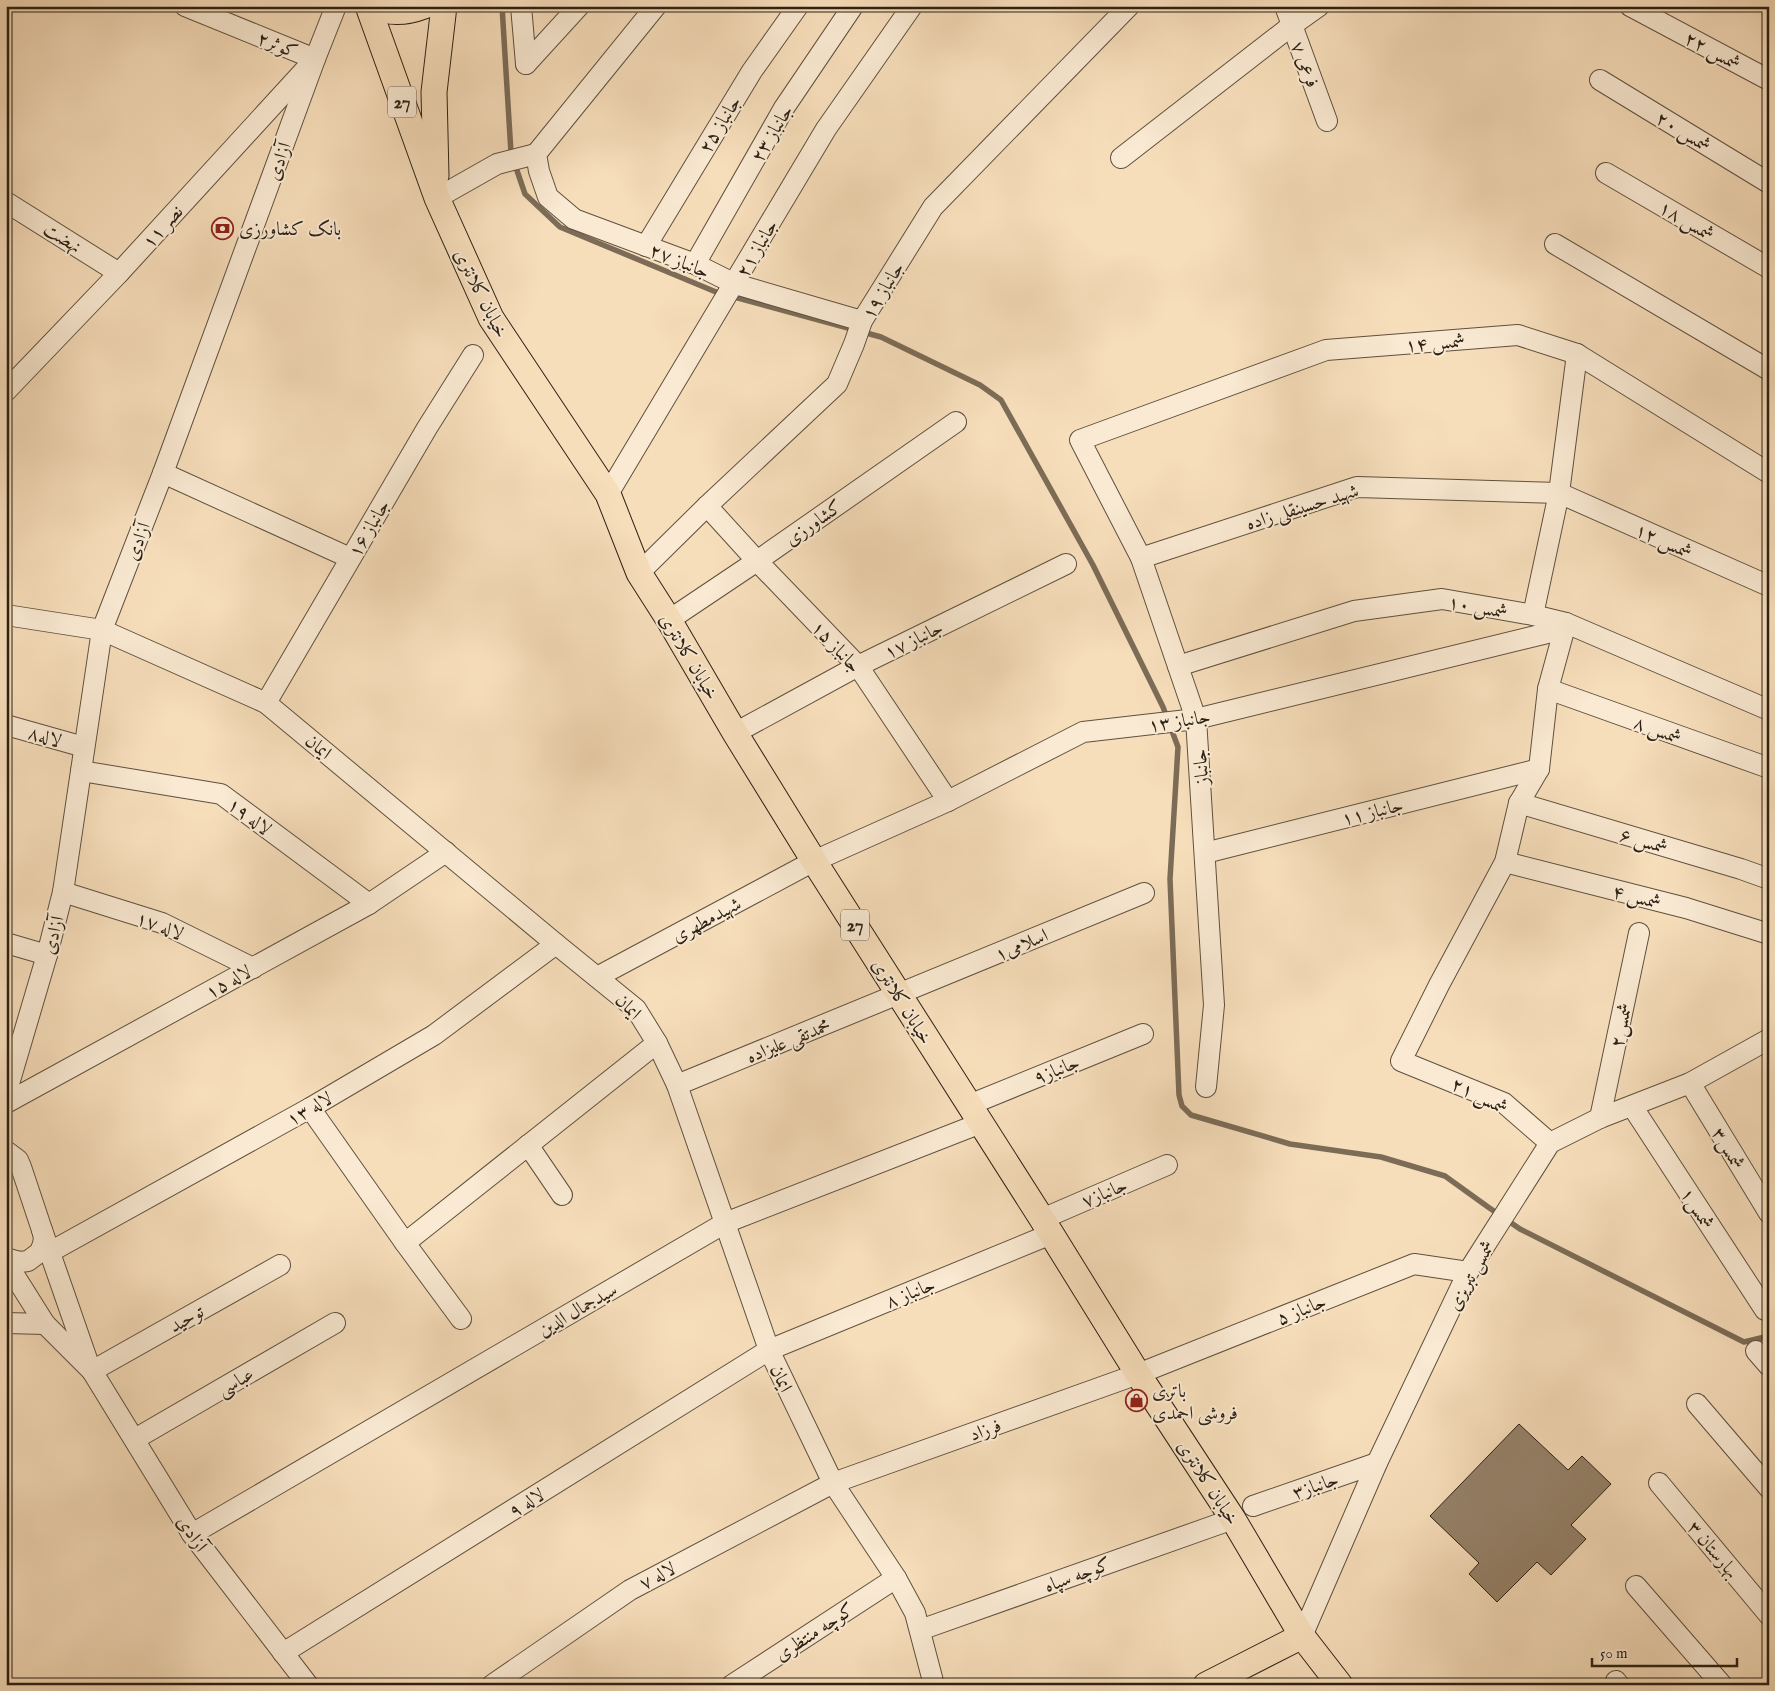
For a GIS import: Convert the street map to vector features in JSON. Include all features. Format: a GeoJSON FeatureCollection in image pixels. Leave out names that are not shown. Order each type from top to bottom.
{"type":"FeatureCollection","features":[{"type":"Feature","properties":{"kind":"main road","name":"خیابان کلانتری"},"geometry":{"type":"LineString","coordinates":[[368,6],[437,198],[491,318],[608,494],[639,573],[814,861],[1138,1374],[1243,1512],[1302,1636],[1323,1685]]}},
{"type":"Feature","properties":{"kind":"main road"},"geometry":{"type":"LineString","coordinates":[[375,6],[394,12],[410,11],[424,6]]}},
{"type":"Feature","properties":{"kind":"main road","name":"خیابان کلانتری"},"geometry":{"type":"LineString","coordinates":[[437,198],[434,92],[444,6]]}},
{"type":"Feature","properties":{"kind":"main road","name":"خیابان کلانتری"},"geometry":{"type":"LineString","coordinates":[[1302,1636],[1340,1685]]}},
{"type":"Feature","properties":{"kind":"main road"},"geometry":{"type":"LineString","coordinates":[[1206,1685],[1302,1636]]}},
{"type":"Feature","properties":{"kind":"street","name":"کوثر۲"},"geometry":{"type":"LineString","coordinates":[[186,6],[315,59]]}},
{"type":"Feature","properties":{"kind":"street","name":"آزادی"},"geometry":{"type":"LineString","coordinates":[[6,1094],[47,955],[63,892],[102,630],[163,473],[336,6]]}},
{"type":"Feature","properties":{"kind":"street"},"geometry":{"type":"LineString","coordinates":[[521,6],[526,64],[579,6]]}},
{"type":"Feature","properties":{"kind":"street"},"geometry":{"type":"LineString","coordinates":[[437,198],[497,164],[536,154],[656,6]]}},
{"type":"Feature","properties":{"kind":"street","name":"جانباز ۲۵"},"geometry":{"type":"LineString","coordinates":[[646,246],[752,71],[798,6]]}},
{"type":"Feature","properties":{"kind":"street","name":"جانباز ۲۳"},"geometry":{"type":"LineString","coordinates":[[695,264],[784,108],[853,6]]}},
{"type":"Feature","properties":{"kind":"street","name":"جانباز ۲۱"},"geometry":{"type":"LineString","coordinates":[[608,494],[826,129],[912,6]]}},
{"type":"Feature","properties":{"kind":"street","name":"جانباز ۱۹"},"geometry":{"type":"LineString","coordinates":[[639,573],[707,506],[837,384],[862,321],[932,207],[1129,6]]}},
{"type":"Feature","properties":{"kind":"street","name":"فرعی ۷"},"geometry":{"type":"LineString","coordinates":[[1285,6],[1327,121]]}},
{"type":"Feature","properties":{"kind":"street"},"geometry":{"type":"LineString","coordinates":[[1121,158],[1319,6]]}},
{"type":"Feature","properties":{"kind":"street","name":"شمس ۲۲"},"geometry":{"type":"LineString","coordinates":[[1630,6],[1769,80]]}},
{"type":"Feature","properties":{"kind":"street","name":"نصر ۱۱"},"geometry":{"type":"LineString","coordinates":[[6,391],[119,273],[315,59]]}},
{"type":"Feature","properties":{"kind":"street","name":"شمس ۲۰"},"geometry":{"type":"LineString","coordinates":[[1600,80],[1769,183]]}},
{"type":"Feature","properties":{"kind":"street","name":"جانباز ۲۷"},"geometry":{"type":"LineString","coordinates":[[536,154],[539,171],[548,197],[574,219],[695,264],[735,284],[862,321]]}},
{"type":"Feature","properties":{"kind":"street","name":"شمس ۱۸"},"geometry":{"type":"LineString","coordinates":[[1606,173],[1769,268]]}},
{"type":"Feature","properties":{"kind":"street","name":"نهضت"},"geometry":{"type":"LineString","coordinates":[[6,202],[119,273]]}},
{"type":"Feature","properties":{"kind":"street"},"geometry":{"type":"LineString","coordinates":[[1555,244],[1769,370]]}},
{"type":"Feature","properties":{"kind":"street","name":"شمس ۱۴"},"geometry":{"type":"LineString","coordinates":[[1080,440],[1326,350],[1518,335],[1577,354],[1769,473]]}},
{"type":"Feature","properties":{"kind":"street"},"geometry":{"type":"LineString","coordinates":[[1533,615],[1559,493],[1577,354]]}},
{"type":"Feature","properties":{"kind":"street","name":"جانباز ۱۶"},"geometry":{"type":"LineString","coordinates":[[266,702],[426,428],[473,355]]}},
{"type":"Feature","properties":{"kind":"street","name":"کشاورزی"},"geometry":{"type":"LineString","coordinates":[[669,620],[756,562],[956,422]]}},
{"type":"Feature","properties":{"kind":"street","name":"جانباز"},"geometry":{"type":"LineString","coordinates":[[1080,440],[1141,558],[1196,719],[1206,853],[1214,1005],[1206,1087]]}},
{"type":"Feature","properties":{"kind":"street"},"geometry":{"type":"LineString","coordinates":[[163,473],[350,558]]}},
{"type":"Feature","properties":{"kind":"street","name":"شهید حسینقلی زاده"},"geometry":{"type":"LineString","coordinates":[[1141,558],[1357,487],[1559,493]]}},
{"type":"Feature","properties":{"kind":"street","name":"شمس ۱۲"},"geometry":{"type":"LineString","coordinates":[[1559,493],[1769,586]]}},
{"type":"Feature","properties":{"kind":"street","name":"جانباز ۱۵"},"geometry":{"type":"LineString","coordinates":[[707,506],[756,562],[858,666],[948,801]]}},
{"type":"Feature","properties":{"kind":"street","name":"جانباز ۱۷"},"geometry":{"type":"LineString","coordinates":[[735,733],[858,666],[1066,564]]}},
{"type":"Feature","properties":{"kind":"street","name":"شمس ۱۰"},"geometry":{"type":"LineString","coordinates":[[1178,666],[1354,611],[1442,599],[1533,615],[1565,626],[1769,710]]}},
{"type":"Feature","properties":{"kind":"street","name":"ایمان"},"geometry":{"type":"LineString","coordinates":[[6,615],[102,630],[266,702],[636,1009],[657,1043],[677,1085],[769,1350],[833,1483],[896,1578],[915,1613],[934,1685]]}},
{"type":"Feature","properties":{"kind":"street"},"geometry":{"type":"LineString","coordinates":[[1505,862],[1519,803],[1539,769],[1548,690],[1565,626]]}},
{"type":"Feature","properties":{"kind":"street","name":"جانباز ۱۳"},"geometry":{"type":"LineString","coordinates":[[814,861],[948,801],[1084,732],[1196,719],[1565,626]]}},
{"type":"Feature","properties":{"kind":"street","name":"شمس ۸"},"geometry":{"type":"LineString","coordinates":[[1548,690],[1769,768]]}},
{"type":"Feature","properties":{"kind":"street","name":"لاله۸"},"geometry":{"type":"LineString","coordinates":[[6,725],[84,747]]}},
{"type":"Feature","properties":{"kind":"street","name":"جانباز ۱۱"},"geometry":{"type":"LineString","coordinates":[[1206,853],[1539,769]]}},
{"type":"Feature","properties":{"kind":"street","name":"لاله ۱۹"},"geometry":{"type":"LineString","coordinates":[[81,771],[221,794],[369,904]]}},
{"type":"Feature","properties":{"kind":"street","name":"شمس ۶"},"geometry":{"type":"LineString","coordinates":[[1519,803],[1769,878]]}},
{"type":"Feature","properties":{"kind":"street","name":"لاله ۱۵"},"geometry":{"type":"LineString","coordinates":[[6,1103],[369,904],[446,852]]}},
{"type":"Feature","properties":{"kind":"street","name":"شهیدمطهری"},"geometry":{"type":"LineString","coordinates":[[597,976],[814,861]]}},
{"type":"Feature","properties":{"kind":"street","name":"شمس ۴"},"geometry":{"type":"LineString","coordinates":[[1505,862],[1686,908],[1769,934]]}},
{"type":"Feature","properties":{"kind":"street","name":"شمس ۲۱"},"geometry":{"type":"LineString","coordinates":[[1505,862],[1439,985],[1401,1061],[1504,1103],[1550,1143]]}},
{"type":"Feature","properties":{"kind":"street","name":"لاله ۱۷"},"geometry":{"type":"LineString","coordinates":[[63,892],[162,923],[253,968]]}},
{"type":"Feature","properties":{"kind":"street","name":"اسلامی۱"},"geometry":{"type":"LineString","coordinates":[[899,995],[1144,893]]}},
{"type":"Feature","properties":{"kind":"street","name":"شمس۲"},"geometry":{"type":"LineString","coordinates":[[1600,1118],[1639,933]]}},
{"type":"Feature","properties":{"kind":"street"},"geometry":{"type":"LineString","coordinates":[[6,943],[47,955]]}},
{"type":"Feature","properties":{"kind":"street","name":"لاله ۱۳"},"geometry":{"type":"LineString","coordinates":[[50,1252],[310,1108],[434,1035],[556,944]]}},
{"type":"Feature","properties":{"kind":"street","name":"محمدتقی علیزاده"},"geometry":{"type":"LineString","coordinates":[[677,1085],[899,995]]}},
{"type":"Feature","properties":{"kind":"street","name":"جانباز۹"},"geometry":{"type":"LineString","coordinates":[[975,1114],[1143,1034]]}},
{"type":"Feature","properties":{"kind":"street"},"geometry":{"type":"LineString","coordinates":[[1550,1143],[1600,1118],[1690,1083],[1769,1038]]}},
{"type":"Feature","properties":{"kind":"street"},"geometry":{"type":"LineString","coordinates":[[404,1242],[657,1043]]}},
{"type":"Feature","properties":{"kind":"street","name":"شمس۳"},"geometry":{"type":"LineString","coordinates":[[1690,1083],[1769,1213]]}},
{"type":"Feature","properties":{"kind":"street","name":"شمس۱"},"geometry":{"type":"LineString","coordinates":[[1632,1106],[1764,1310]]}},
{"type":"Feature","properties":{"kind":"street"},"geometry":{"type":"LineString","coordinates":[[310,1108],[404,1242],[461,1319]]}},
{"type":"Feature","properties":{"kind":"street","name":"سیدجمال الدین"},"geometry":{"type":"LineString","coordinates":[[192,1534],[725,1223],[975,1114]]}},
{"type":"Feature","properties":{"kind":"street","name":"شمس تبریزی"},"geometry":{"type":"LineString","coordinates":[[1302,1636],[1377,1463],[1468,1272],[1550,1143]]}},
{"type":"Feature","properties":{"kind":"street"},"geometry":{"type":"LineString","coordinates":[[528,1145],[562,1195]]}},
{"type":"Feature","properties":{"kind":"street","name":"آزادی"},"geometry":{"type":"LineString","coordinates":[[6,1152],[18,1160],[21,1167],[92,1371]]}},
{"type":"Feature","properties":{"kind":"street","name":"جانباز۷"},"geometry":{"type":"LineString","coordinates":[[1046,1226],[1167,1165]]}},
{"type":"Feature","properties":{"kind":"street","name":"جانباز ۸"},"geometry":{"type":"LineString","coordinates":[[769,1350],[1046,1226]]}},
{"type":"Feature","properties":{"kind":"street"},"geometry":{"type":"LineString","coordinates":[[12,1265],[40,1252],[44,1237],[42,1230]]}},
{"type":"Feature","properties":{"kind":"street","name":"جانباز ۵"},"geometry":{"type":"LineString","coordinates":[[1138,1374],[1414,1264],[1468,1272]]}},
{"type":"Feature","properties":{"kind":"street","name":"آزادی"},"geometry":{"type":"LineString","coordinates":[[12,1265],[45,1324],[92,1371],[135,1438],[192,1534],[308,1685]]}},
{"type":"Feature","properties":{"kind":"street","name":"توحید"},"geometry":{"type":"LineString","coordinates":[[92,1371],[280,1265]]}},
{"type":"Feature","properties":{"kind":"street"},"geometry":{"type":"LineString","coordinates":[[6,1323],[45,1324]]}},
{"type":"Feature","properties":{"kind":"street","name":"عباسی"},"geometry":{"type":"LineString","coordinates":[[135,1438],[335,1323]]}},
{"type":"Feature","properties":{"kind":"street","name":"لاله ۹"},"geometry":{"type":"LineString","coordinates":[[282,1653],[769,1350]]}},
{"type":"Feature","properties":{"kind":"street","name":"فرزاد"},"geometry":{"type":"LineString","coordinates":[[833,1483],[1138,1374]]}},
{"type":"Feature","properties":{"kind":"street"},"geometry":{"type":"LineString","coordinates":[[1697,1404],[1769,1488]]}},
{"type":"Feature","properties":{"kind":"street","name":"جانباز۳"},"geometry":{"type":"LineString","coordinates":[[1243,1512],[1377,1463]]}},
{"type":"Feature","properties":{"kind":"street","name":"لاله ۷"},"geometry":{"type":"LineString","coordinates":[[492,1685],[630,1590],[833,1483]]}},
{"type":"Feature","properties":{"kind":"street","name":"بهارستان ۳"},"geometry":{"type":"LineString","coordinates":[[1659,1483],[1769,1614]]}},
{"type":"Feature","properties":{"kind":"street","name":"کوچه سپاه"},"geometry":{"type":"LineString","coordinates":[[920,1630],[1243,1512]]}},
{"type":"Feature","properties":{"kind":"street","name":"کوچه منتظری"},"geometry":{"type":"LineString","coordinates":[[732,1685],[896,1578]]}},
{"type":"Feature","properties":{"kind":"street"},"geometry":{"type":"LineString","coordinates":[[1636,1586],[1722,1685]]}},
{"type":"Feature","properties":{"kind":"building"},"geometry":{"type":"Polygon","coordinates":[[[1519,1424],[1568,1470],[1582,1456],[1611,1484],[1571,1525],[1586,1539],[1551,1575],[1537,1562],[1497,1602],[1469,1574],[1479,1563],[1430,1516],[1519,1424]]]}},
{"type":"Feature","properties":{"kind":"waterway"},"geometry":{"type":"LineString","coordinates":[[502,6],[511,153],[525,194],[560,227],[716,292],[881,337],[980,385],[1001,400],[1093,565],[1163,707],[1178,747],[1170,879],[1179,1095],[1182,1106],[1191,1115],[1290,1144],[1381,1157],[1445,1176],[1520,1229],[1744,1342],[1769,1336]]}},
{"type":"Feature","properties":{"kind":"place","name":"بانک کشاورزی"},"geometry":{"type":"Point","coordinates":[223,228]}},
{"type":"Feature","properties":{"kind":"place","name":"باتری فروشی احمدی"},"geometry":{"type":"Point","coordinates":[1136,1401]}}]}
